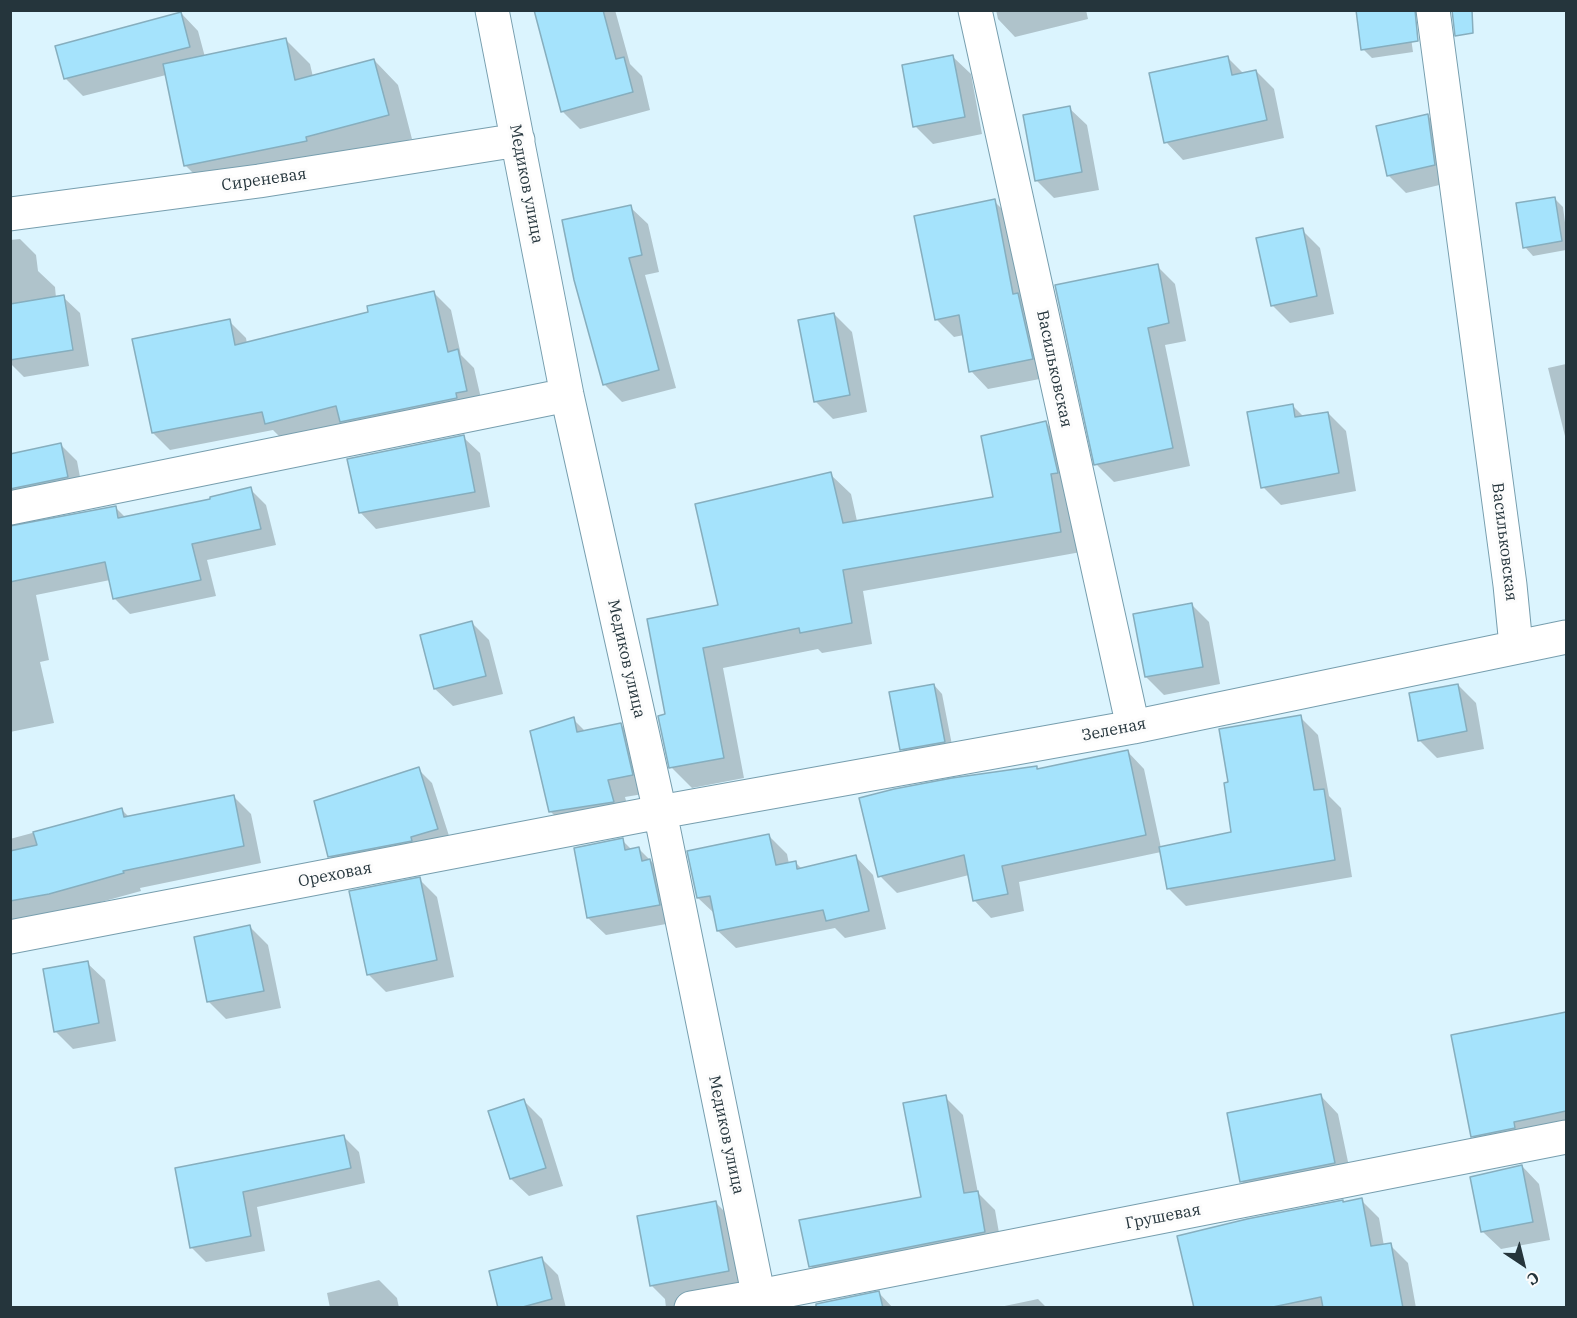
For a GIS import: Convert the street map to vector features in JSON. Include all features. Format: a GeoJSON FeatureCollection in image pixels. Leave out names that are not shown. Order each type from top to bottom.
{"type":"FeatureCollection","features":[{"type":"Feature","properties":{"kind":"street","name":"Медиков улица"},"geometry":{"type":"LineString","coordinates":[[492,10],[567,395],[660,812],[760,1302]]}},
{"type":"Feature","properties":{"kind":"street","name":"Васильковская"},"geometry":{"type":"LineString","coordinates":[[975,10],[1133,727]]}},
{"type":"Feature","properties":{"kind":"street","name":"Васильковская"},"geometry":{"type":"LineString","coordinates":[[1433,10],[1510,585],[1516,646]]}},
{"type":"Feature","properties":{"kind":"street","name":"Сиреневая"},"geometry":{"type":"LineString","coordinates":[[10,214],[259,181],[518,140]]}},
{"type":"Feature","properties":{"kind":"street"},"geometry":{"type":"LineString","coordinates":[[10,508],[567,395]]}},
{"type":"Feature","properties":{"kind":"street","name":"Зеленая"},"geometry":{"type":"LineString","coordinates":[[660,812],[1133,727],[1566,637]]}},
{"type":"Feature","properties":{"kind":"street","name":"Ореховая"},"geometry":{"type":"LineString","coordinates":[[10,937],[660,812]]}},
{"type":"Feature","properties":{"kind":"street","name":"Грушевая"},"geometry":{"type":"LineString","coordinates":[[692,1308],[760,1302],[1566,1137]]}},
{"type":"Feature","properties":{"kind":"building"},"geometry":{"type":"Polygon","coordinates":[[[534,10],[603,10],[616,59],[624,57],[633,92],[561,112],[534,10]]]}},
{"type":"Feature","properties":{"kind":"building"},"geometry":{"type":"Polygon","coordinates":[[[1356,10],[1415,10],[1418,41],[1361,50],[1356,10]]]}},
{"type":"Feature","properties":{"kind":"building"},"geometry":{"type":"Polygon","coordinates":[[[1452,10],[1472,10],[1473,33],[1455,36],[1452,10]]]}},
{"type":"Feature","properties":{"kind":"building"},"geometry":{"type":"Polygon","coordinates":[[[181,12],[190,47],[64,79],[55,46],[181,12]]]}},
{"type":"Feature","properties":{"kind":"building"},"geometry":{"type":"Polygon","coordinates":[[[286,38],[295,80],[374,59],[389,115],[306,137],[307,141],[184,166],[163,64],[286,38]]]}},
{"type":"Feature","properties":{"kind":"building"},"geometry":{"type":"Polygon","coordinates":[[[953,55],[965,117],[913,127],[902,65],[953,55]]]}},
{"type":"Feature","properties":{"kind":"building"},"geometry":{"type":"Polygon","coordinates":[[[1228,56],[1232,75],[1256,70],[1267,120],[1164,143],[1149,73],[1228,56]]]}},
{"type":"Feature","properties":{"kind":"building"},"geometry":{"type":"Polygon","coordinates":[[[1070,106],[1082,172],[1035,181],[1023,115],[1070,106]]]}},
{"type":"Feature","properties":{"kind":"building"},"geometry":{"type":"Polygon","coordinates":[[[1428,114],[1435,165],[1387,176],[1376,126],[1428,114]]]}},
{"type":"Feature","properties":{"kind":"building"},"geometry":{"type":"Polygon","coordinates":[[[1555,197],[1562,241],[1523,248],[1516,203],[1555,197]]]}},
{"type":"Feature","properties":{"kind":"building"},"geometry":{"type":"Polygon","coordinates":[[[995,199],[1013,294],[1018,293],[1033,359],[969,372],[959,315],[935,320],[914,216],[995,199]]]}},
{"type":"Feature","properties":{"kind":"building"},"geometry":{"type":"Polygon","coordinates":[[[631,205],[642,255],[629,258],[659,370],[603,385],[574,280],[562,220],[631,205]]]}},
{"type":"Feature","properties":{"kind":"building"},"geometry":{"type":"Polygon","coordinates":[[[1303,228],[1317,296],[1271,306],[1256,238],[1303,228]]]}},
{"type":"Feature","properties":{"kind":"building"},"geometry":{"type":"Polygon","coordinates":[[[1158,264],[1169,323],[1148,328],[1173,448],[1094,465],[1055,285],[1158,264]]]}},
{"type":"Feature","properties":{"kind":"building"},"geometry":{"type":"Polygon","coordinates":[[[434,291],[448,352],[458,349],[467,391],[456,393],[457,398],[340,422],[336,406],[265,424],[262,412],[152,433],[132,339],[230,319],[235,345],[368,312],[367,306],[434,291]]]}},
{"type":"Feature","properties":{"kind":"building"},"geometry":{"type":"Polygon","coordinates":[[[64,295],[73,350],[10,360],[10,304],[64,295]]]}},
{"type":"Feature","properties":{"kind":"building"},"geometry":{"type":"Polygon","coordinates":[[[834,313],[850,395],[814,402],[798,320],[834,313]]]}},
{"type":"Feature","properties":{"kind":"building"},"geometry":{"type":"Polygon","coordinates":[[[1293,404],[1295,417],[1328,412],[1339,473],[1261,488],[1247,412],[1293,404]]]}},
{"type":"Feature","properties":{"kind":"building"},"geometry":{"type":"Polygon","coordinates":[[[1046,421],[1058,473],[1051,474],[1061,532],[843,570],[852,623],[800,633],[799,628],[703,648],[724,758],[669,768],[658,716],[665,714],[647,619],[718,605],[695,504],[831,472],[843,523],[993,497],[981,436],[1046,421]]]}},
{"type":"Feature","properties":{"kind":"building"},"geometry":{"type":"Polygon","coordinates":[[[464,435],[475,492],[359,513],[347,459],[464,435]]]}},
{"type":"Feature","properties":{"kind":"building"},"geometry":{"type":"Polygon","coordinates":[[[61,443],[68,477],[10,489],[10,454],[61,443]]]}},
{"type":"Feature","properties":{"kind":"building"},"geometry":{"type":"Polygon","coordinates":[[[251,487],[261,529],[192,544],[201,580],[113,599],[105,562],[10,582],[10,526],[116,506],[118,518],[210,499],[210,497],[251,487]]]}},
{"type":"Feature","properties":{"kind":"building"},"geometry":{"type":"Polygon","coordinates":[[[1192,603],[1203,667],[1145,677],[1133,614],[1192,603]]]}},
{"type":"Feature","properties":{"kind":"building"},"geometry":{"type":"Polygon","coordinates":[[[472,621],[486,676],[434,689],[420,635],[472,621]]]}},
{"type":"Feature","properties":{"kind":"building"},"geometry":{"type":"Polygon","coordinates":[[[934,684],[945,742],[900,750],[889,692],[934,684]]]}},
{"type":"Feature","properties":{"kind":"building"},"geometry":{"type":"Polygon","coordinates":[[[1458,684],[1467,731],[1418,741],[1409,693],[1458,684]]]}},
{"type":"Feature","properties":{"kind":"building"},"geometry":{"type":"Polygon","coordinates":[[[1301,715],[1314,790],[1324,789],[1335,860],[1167,889],[1159,847],[1231,832],[1224,783],[1228,782],[1219,729],[1301,715]]]}},
{"type":"Feature","properties":{"kind":"building"},"geometry":{"type":"Polygon","coordinates":[[[574,717],[577,732],[621,723],[633,775],[608,780],[614,802],[549,812],[530,731],[574,717]]]}},
{"type":"Feature","properties":{"kind":"building"},"geometry":{"type":"Polygon","coordinates":[[[1128,750],[1146,835],[1002,866],[1008,894],[973,901],[964,855],[878,877],[859,798],[952,778],[1037,766],[1037,769],[1128,750]]]}},
{"type":"Feature","properties":{"kind":"building"},"geometry":{"type":"Polygon","coordinates":[[[419,767],[438,829],[411,837],[412,841],[328,857],[314,801],[419,767]]]}},
{"type":"Feature","properties":{"kind":"building"},"geometry":{"type":"Polygon","coordinates":[[[234,795],[244,846],[123,871],[124,873],[49,894],[10,901],[10,851],[37,845],[33,832],[122,808],[124,817],[234,795]]]}},
{"type":"Feature","properties":{"kind":"building"},"geometry":{"type":"Polygon","coordinates":[[[769,834],[776,865],[796,861],[797,869],[856,855],[869,911],[826,921],[823,910],[717,931],[710,896],[697,898],[687,851],[769,834]]]}},
{"type":"Feature","properties":{"kind":"building"},"geometry":{"type":"Polygon","coordinates":[[[623,838],[625,850],[639,847],[642,861],[650,859],[660,905],[587,918],[574,848],[623,838]]]}},
{"type":"Feature","properties":{"kind":"building"},"geometry":{"type":"Polygon","coordinates":[[[420,877],[437,960],[367,975],[349,891],[420,877]]]}},
{"type":"Feature","properties":{"kind":"building"},"geometry":{"type":"Polygon","coordinates":[[[250,925],[264,991],[207,1002],[194,937],[250,925]]]}},
{"type":"Feature","properties":{"kind":"building"},"geometry":{"type":"Polygon","coordinates":[[[88,961],[99,1023],[54,1032],[43,969],[88,961]]]}},
{"type":"Feature","properties":{"kind":"building"},"geometry":{"type":"Polygon","coordinates":[[[1566,1012],[1566,1111],[1514,1122],[1515,1128],[1471,1137],[1451,1035],[1566,1012]]]}},
{"type":"Feature","properties":{"kind":"building"},"geometry":{"type":"Polygon","coordinates":[[[1321,1094],[1335,1163],[1240,1182],[1227,1113],[1321,1094]]]}},
{"type":"Feature","properties":{"kind":"building"},"geometry":{"type":"Polygon","coordinates":[[[946,1095],[964,1193],[978,1191],[985,1232],[809,1267],[799,1220],[921,1197],[903,1103],[946,1095]]]}},
{"type":"Feature","properties":{"kind":"building"},"geometry":{"type":"Polygon","coordinates":[[[524,1099],[546,1168],[510,1179],[488,1111],[524,1099]]]}},
{"type":"Feature","properties":{"kind":"building"},"geometry":{"type":"Polygon","coordinates":[[[344,1135],[351,1168],[243,1192],[251,1236],[190,1248],[175,1168],[344,1135]]]}},
{"type":"Feature","properties":{"kind":"building"},"geometry":{"type":"Polygon","coordinates":[[[1522,1165],[1533,1222],[1481,1232],[1470,1177],[1522,1165]]]}},
{"type":"Feature","properties":{"kind":"building"},"geometry":{"type":"Polygon","coordinates":[[[1362,1198],[1371,1246],[1391,1243],[1403,1308],[1323,1308],[1321,1297],[1268,1308],[1194,1308],[1177,1236],[1247,1219],[1362,1198]]]}},
{"type":"Feature","properties":{"kind":"building"},"geometry":{"type":"Polygon","coordinates":[[[716,1201],[729,1271],[650,1286],[637,1216],[716,1201]]]}},
{"type":"Feature","properties":{"kind":"building"},"geometry":{"type":"Polygon","coordinates":[[[542,1257],[552,1299],[519,1308],[498,1308],[489,1271],[542,1257]]]}},
{"type":"Feature","properties":{"kind":"building"},"geometry":{"type":"Polygon","coordinates":[[[879,1291],[883,1308],[816,1308],[816,1304],[879,1291]]]}}]}
